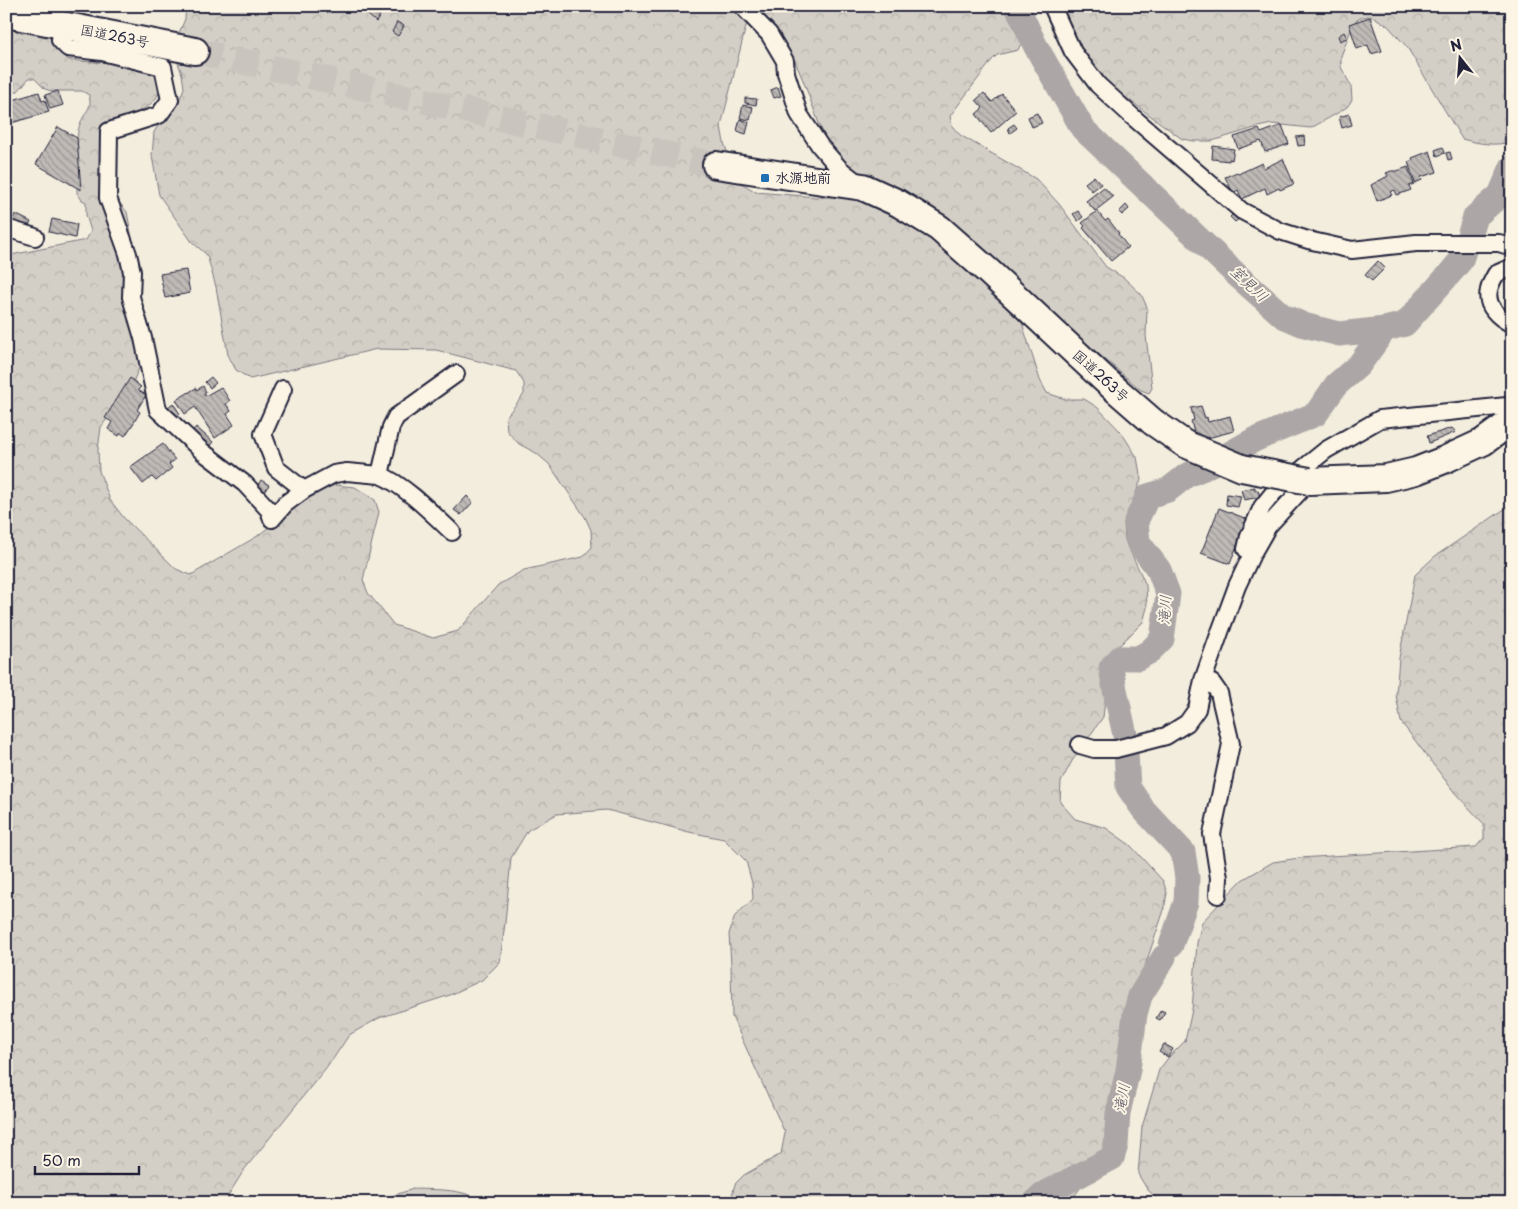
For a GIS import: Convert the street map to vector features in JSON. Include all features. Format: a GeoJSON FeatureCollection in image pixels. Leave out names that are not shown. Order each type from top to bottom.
{"type":"FeatureCollection","features":[{"type":"Feature","properties":{"kind":"highway","name":"国道263号"},"geometry":{"type":"LineString","coordinates":[[6,14],[195,52]]}},
{"type":"Feature","properties":{"kind":"highway","name":"国道263号"},"geometry":{"type":"LineString","coordinates":[[716,165],[863,187],[898,203],[939,228],[989,272],[1106,382],[1153,422],[1184,444],[1242,468],[1309,481],[1386,478],[1416,471],[1444,460],[1483,442],[1512,421]]}},
{"type":"Feature","properties":{"kind":"street"},"geometry":{"type":"LineString","coordinates":[[742,6],[770,34],[785,61],[786,73],[799,114],[820,146],[840,168],[863,187]]}},
{"type":"Feature","properties":{"kind":"street"},"geometry":{"type":"LineString","coordinates":[[1052,6],[1073,52],[1098,84],[1134,118],[1242,211],[1289,234],[1352,250],[1416,243],[1508,243]]}},
{"type":"Feature","properties":{"kind":"street"},"geometry":{"type":"LineString","coordinates":[[62,25],[60,40],[68,48],[102,52],[163,67],[170,100],[159,115],[109,131],[108,141],[108,198],[128,254],[132,272],[131,297],[143,338],[158,410],[203,452],[245,484],[269,510],[272,519],[285,504],[304,490],[334,474],[347,472],[380,475],[389,478],[424,506],[452,532]]}},
{"type":"Feature","properties":{"kind":"street"},"geometry":{"type":"LineString","coordinates":[[6,228],[34,237]]}},
{"type":"Feature","properties":{"kind":"street"},"geometry":{"type":"LineString","coordinates":[[1512,266],[1496,274],[1488,290],[1490,306],[1500,319],[1512,324]]}},
{"type":"Feature","properties":{"kind":"street"},"geometry":{"type":"LineString","coordinates":[[380,475],[391,427],[396,417],[456,374]]}},
{"type":"Feature","properties":{"kind":"street"},"geometry":{"type":"LineString","coordinates":[[283,389],[263,434],[276,468],[304,490]]}},
{"type":"Feature","properties":{"kind":"street"},"geometry":{"type":"LineString","coordinates":[[1252,554],[1246,549],[1249,536],[1262,507],[1274,492],[1326,450],[1380,419],[1507,406],[1512,410]]}},
{"type":"Feature","properties":{"kind":"street"},"geometry":{"type":"LineString","coordinates":[[1080,745],[1094,750],[1116,749],[1166,736],[1187,723],[1197,709],[1203,680],[1236,586],[1252,554],[1268,526],[1309,481]]}},
{"type":"Feature","properties":{"kind":"street"},"geometry":{"type":"LineString","coordinates":[[1203,680],[1212,683],[1219,694],[1231,744],[1212,834],[1219,878],[1218,895]]}},
{"type":"Feature","properties":{"kind":"green space"},"geometry":{"type":"Polygon","coordinates":[[[186,6],[751,6],[721,126],[724,143],[738,181],[756,192],[816,197],[858,197],[924,228],[1004,298],[1022,323],[1040,380],[1047,393],[1065,399],[1084,399],[1097,407],[1121,432],[1137,457],[1141,480],[1124,523],[1125,540],[1146,585],[1147,608],[1143,622],[1119,646],[1108,663],[1103,717],[1072,761],[1061,782],[1060,802],[1075,819],[1106,828],[1130,845],[1163,881],[1167,893],[1164,910],[1124,1028],[1110,1145],[1069,1203],[730,1203],[735,1184],[744,1175],[781,1154],[785,1133],[732,1017],[729,934],[735,916],[753,899],[752,883],[746,861],[724,839],[689,832],[607,810],[557,814],[528,830],[511,858],[500,962],[482,980],[450,995],[379,1018],[349,1035],[333,1059],[244,1170],[229,1194],[228,1203],[6,1203],[6,256],[86,240],[91,231],[86,215],[86,202],[77,193],[77,138],[78,130],[90,105],[89,95],[82,91],[51,91],[45,89],[34,78],[29,78],[18,91],[6,94],[6,19],[32,27],[46,34],[61,54],[68,59],[143,67],[158,78],[159,93],[150,105],[113,124],[102,172],[118,201],[127,212],[131,233],[140,365],[132,385],[101,427],[98,450],[99,471],[110,500],[124,518],[176,569],[191,575],[256,537],[317,492],[335,485],[355,487],[375,500],[379,512],[363,580],[368,593],[394,625],[433,638],[458,631],[498,585],[524,570],[583,557],[592,547],[591,530],[585,517],[549,464],[536,453],[519,444],[507,431],[506,417],[524,394],[524,383],[516,371],[436,350],[377,349],[250,379],[236,370],[228,355],[216,287],[207,255],[192,242],[159,195],[152,156],[154,132],[163,118],[179,101],[184,88],[177,60],[176,40],[185,19],[186,6]]]}},
{"type":"Feature","properties":{"kind":"green space"},"geometry":{"type":"Polygon","coordinates":[[[754,6],[1003,6],[1022,41],[1018,50],[997,55],[992,60],[950,116],[952,126],[960,135],[1036,179],[1059,204],[1106,267],[1124,278],[1141,294],[1147,307],[1146,336],[1152,388],[1149,393],[1141,390],[1020,287],[856,173],[832,148],[824,135],[797,65],[783,39],[775,27],[754,6]]]}},
{"type":"Feature","properties":{"kind":"green space"},"geometry":{"type":"Polygon","coordinates":[[[1054,6],[1512,6],[1512,142],[1487,144],[1462,139],[1407,47],[1388,26],[1374,17],[1362,17],[1354,22],[1341,56],[1341,67],[1351,86],[1352,100],[1347,107],[1336,114],[1311,128],[1272,124],[1212,141],[1182,139],[1105,82],[1092,70],[1054,6]]]}},
{"type":"Feature","properties":{"kind":"green space"},"geometry":{"type":"Polygon","coordinates":[[[1512,504],[1512,1203],[1161,1203],[1147,1189],[1138,1174],[1142,1127],[1159,1070],[1185,1041],[1192,1010],[1197,943],[1202,922],[1242,880],[1273,862],[1299,858],[1476,847],[1484,838],[1484,824],[1455,793],[1401,722],[1396,695],[1399,658],[1415,575],[1434,557],[1512,504]]]}},
{"type":"Feature","properties":{"kind":"green space"},"geometry":{"type":"Polygon","coordinates":[[[413,1189],[460,1192],[485,1203],[370,1203],[413,1189]]]}},
{"type":"Feature","properties":{"kind":"building"},"geometry":{"type":"Polygon","coordinates":[[[371,9],[380,16],[376,22],[367,14],[371,9]]]}},
{"type":"Feature","properties":{"kind":"building"},"geometry":{"type":"Polygon","coordinates":[[[1370,17],[1382,51],[1371,54],[1368,45],[1357,49],[1349,24],[1370,17]]]}},
{"type":"Feature","properties":{"kind":"building"},"geometry":{"type":"Polygon","coordinates":[[[397,22],[404,26],[398,36],[392,32],[397,22]]]}},
{"type":"Feature","properties":{"kind":"building"},"geometry":{"type":"Polygon","coordinates":[[[1344,32],[1347,38],[1340,41],[1338,36],[1344,32]]]}},
{"type":"Feature","properties":{"kind":"building"},"geometry":{"type":"Polygon","coordinates":[[[778,87],[781,96],[774,98],[771,90],[778,87]]]}},
{"type":"Feature","properties":{"kind":"building"},"geometry":{"type":"Polygon","coordinates":[[[58,91],[63,105],[50,109],[45,95],[58,91]]]}},
{"type":"Feature","properties":{"kind":"building"},"geometry":{"type":"Polygon","coordinates":[[[39,92],[42,101],[45,100],[49,112],[6,123],[6,102],[39,92]]]}},
{"type":"Feature","properties":{"kind":"building"},"geometry":{"type":"Polygon","coordinates":[[[984,93],[992,102],[1002,94],[1016,111],[991,133],[976,114],[983,108],[976,100],[984,93]]]}},
{"type":"Feature","properties":{"kind":"building"},"geometry":{"type":"Polygon","coordinates":[[[745,98],[757,99],[756,105],[745,103],[745,98]]]}},
{"type":"Feature","properties":{"kind":"building"},"geometry":{"type":"Polygon","coordinates":[[[743,105],[753,107],[750,120],[740,118],[743,105]]]}},
{"type":"Feature","properties":{"kind":"building"},"geometry":{"type":"Polygon","coordinates":[[[1037,113],[1042,123],[1032,127],[1028,117],[1037,113]]]}},
{"type":"Feature","properties":{"kind":"building"},"geometry":{"type":"Polygon","coordinates":[[[1349,114],[1352,125],[1342,128],[1339,117],[1349,114]]]}},
{"type":"Feature","properties":{"kind":"building"},"geometry":{"type":"Polygon","coordinates":[[[740,119],[749,122],[746,134],[737,131],[740,119]]]}},
{"type":"Feature","properties":{"kind":"building"},"geometry":{"type":"Polygon","coordinates":[[[1014,124],[1017,128],[1010,133],[1008,128],[1014,124]]]}},
{"type":"Feature","properties":{"kind":"building"},"geometry":{"type":"Polygon","coordinates":[[[1282,125],[1289,144],[1265,152],[1261,141],[1238,149],[1234,137],[1259,129],[1261,133],[1282,125]]]}},
{"type":"Feature","properties":{"kind":"building"},"geometry":{"type":"Polygon","coordinates":[[[58,127],[77,138],[81,190],[36,164],[58,127]]]}},
{"type":"Feature","properties":{"kind":"building"},"geometry":{"type":"Polygon","coordinates":[[[1304,136],[1305,145],[1298,146],[1296,137],[1304,136]]]}},
{"type":"Feature","properties":{"kind":"building"},"geometry":{"type":"Polygon","coordinates":[[[1213,146],[1234,149],[1232,160],[1212,159],[1213,146]]]}},
{"type":"Feature","properties":{"kind":"building"},"geometry":{"type":"Polygon","coordinates":[[[1443,147],[1445,153],[1437,156],[1435,150],[1443,147]]]}},
{"type":"Feature","properties":{"kind":"building"},"geometry":{"type":"Polygon","coordinates":[[[1430,151],[1437,172],[1421,177],[1422,180],[1415,183],[1408,162],[1413,160],[1412,158],[1430,151]]]}},
{"type":"Feature","properties":{"kind":"building"},"geometry":{"type":"Polygon","coordinates":[[[1450,152],[1452,159],[1448,160],[1446,153],[1450,152]]]}},
{"type":"Feature","properties":{"kind":"building"},"geometry":{"type":"Polygon","coordinates":[[[1283,159],[1294,184],[1280,190],[1279,188],[1267,194],[1265,188],[1242,199],[1238,190],[1233,193],[1225,177],[1237,172],[1238,174],[1262,163],[1264,168],[1283,159]]]}},
{"type":"Feature","properties":{"kind":"building"},"geometry":{"type":"Polygon","coordinates":[[[1408,167],[1414,184],[1409,186],[1411,190],[1397,195],[1395,190],[1390,192],[1392,195],[1377,201],[1371,185],[1388,176],[1386,173],[1408,167]]]}},
{"type":"Feature","properties":{"kind":"building"},"geometry":{"type":"Polygon","coordinates":[[[1094,176],[1101,184],[1092,191],[1085,183],[1094,176]]]}},
{"type":"Feature","properties":{"kind":"building"},"geometry":{"type":"Polygon","coordinates":[[[1104,187],[1113,197],[1095,211],[1086,201],[1104,187]]]}},
{"type":"Feature","properties":{"kind":"building"},"geometry":{"type":"Polygon","coordinates":[[[1126,205],[1129,209],[1122,215],[1119,212],[1126,205]]]}},
{"type":"Feature","properties":{"kind":"building"},"geometry":{"type":"Polygon","coordinates":[[[1078,211],[1083,217],[1078,221],[1073,214],[1078,211]]]}},
{"type":"Feature","properties":{"kind":"building"},"geometry":{"type":"Polygon","coordinates":[[[1097,211],[1105,221],[1108,219],[1128,247],[1111,261],[1083,228],[1085,226],[1082,223],[1097,211]]]}},
{"type":"Feature","properties":{"kind":"building"},"geometry":{"type":"Polygon","coordinates":[[[1235,212],[1240,218],[1235,222],[1230,217],[1235,212]]]}},
{"type":"Feature","properties":{"kind":"building"},"geometry":{"type":"Polygon","coordinates":[[[15,214],[31,222],[27,230],[9,225],[15,214]]]}},
{"type":"Feature","properties":{"kind":"building"},"geometry":{"type":"Polygon","coordinates":[[[52,219],[77,224],[75,238],[49,232],[52,219]]]}},
{"type":"Feature","properties":{"kind":"building"},"geometry":{"type":"Polygon","coordinates":[[[1378,261],[1385,268],[1372,281],[1365,275],[1378,261]]]}},
{"type":"Feature","properties":{"kind":"building"},"geometry":{"type":"Polygon","coordinates":[[[186,270],[190,293],[165,298],[160,274],[186,270]]]}},
{"type":"Feature","properties":{"kind":"building"},"geometry":{"type":"Polygon","coordinates":[[[211,377],[216,383],[210,388],[205,382],[211,377]]]}},
{"type":"Feature","properties":{"kind":"building"},"geometry":{"type":"Polygon","coordinates":[[[130,378],[141,387],[138,390],[146,395],[137,410],[140,412],[133,424],[125,436],[121,433],[119,436],[108,429],[112,422],[105,418],[130,378]]]}},
{"type":"Feature","properties":{"kind":"building"},"geometry":{"type":"Polygon","coordinates":[[[203,386],[206,392],[203,394],[205,396],[221,387],[230,401],[226,404],[231,411],[227,414],[234,425],[215,438],[195,407],[185,414],[176,400],[203,386]]]}},
{"type":"Feature","properties":{"kind":"building"},"geometry":{"type":"Polygon","coordinates":[[[173,403],[180,414],[174,419],[167,408],[173,403]]]}},
{"type":"Feature","properties":{"kind":"building"},"geometry":{"type":"Polygon","coordinates":[[[1201,406],[1208,422],[1230,416],[1234,431],[1196,441],[1191,421],[1194,420],[1191,408],[1201,406]]]}},
{"type":"Feature","properties":{"kind":"building"},"geometry":{"type":"Polygon","coordinates":[[[196,427],[213,442],[204,452],[187,437],[196,427]]]}},
{"type":"Feature","properties":{"kind":"building"},"geometry":{"type":"Polygon","coordinates":[[[1452,428],[1456,432],[1429,443],[1427,436],[1452,428]]]}},
{"type":"Feature","properties":{"kind":"building"},"geometry":{"type":"Polygon","coordinates":[[[163,444],[175,460],[169,464],[172,468],[156,481],[152,477],[143,484],[130,467],[163,444]]]}},
{"type":"Feature","properties":{"kind":"building"},"geometry":{"type":"Polygon","coordinates":[[[261,480],[269,485],[261,496],[254,491],[261,480]]]}},
{"type":"Feature","properties":{"kind":"building"},"geometry":{"type":"Polygon","coordinates":[[[1255,487],[1260,497],[1244,500],[1241,490],[1255,487]]]}},
{"type":"Feature","properties":{"kind":"building"},"geometry":{"type":"Polygon","coordinates":[[[1227,494],[1241,496],[1238,507],[1226,505],[1227,494]]]}},
{"type":"Feature","properties":{"kind":"building"},"geometry":{"type":"Polygon","coordinates":[[[467,496],[473,502],[461,515],[454,510],[467,496]]]}},
{"type":"Feature","properties":{"kind":"building"},"geometry":{"type":"Polygon","coordinates":[[[1219,508],[1247,519],[1230,564],[1201,553],[1219,508]]]}},
{"type":"Feature","properties":{"kind":"building"},"geometry":{"type":"Polygon","coordinates":[[[1161,1010],[1165,1012],[1160,1020],[1156,1018],[1161,1010]]]}},
{"type":"Feature","properties":{"kind":"building"},"geometry":{"type":"Polygon","coordinates":[[[1164,1044],[1173,1049],[1168,1057],[1159,1052],[1164,1044]]]}},
{"type":"Feature","properties":{"kind":"waterway","name":"室見川"},"geometry":{"type":"LineString","coordinates":[[1017,6],[1035,45],[1083,129],[1239,277],[1283,316],[1304,325],[1339,334],[1385,329],[1405,324],[1461,260],[1475,217],[1500,195],[1512,167]]}},
{"type":"Feature","properties":{"kind":"waterway","name":"滝川"},"geometry":{"type":"LineString","coordinates":[[1171,945],[1186,902],[1187,878],[1183,852],[1143,809],[1128,787],[1125,735],[1111,668],[1120,658],[1138,658],[1149,652],[1162,639],[1168,594],[1159,570],[1138,542],[1136,521],[1148,496],[1168,490],[1187,475],[1202,469],[1254,440],[1316,414],[1336,385],[1359,365],[1385,329]]}},
{"type":"Feature","properties":{"kind":"waterway","name":"滝川"},"geometry":{"type":"LineString","coordinates":[[1034,1203],[1044,1194],[1112,1158],[1116,1145],[1118,1113],[1128,1070],[1135,1014],[1140,996],[1164,957]]}},
{"type":"Feature","properties":{"kind":"tunnel"},"geometry":{"type":"LineString","coordinates":[[195,51],[716,165]]}},
{"type":"Feature","properties":{"kind":"place","name":"水源地前"},"geometry":{"type":"Point","coordinates":[765,178]}}]}
